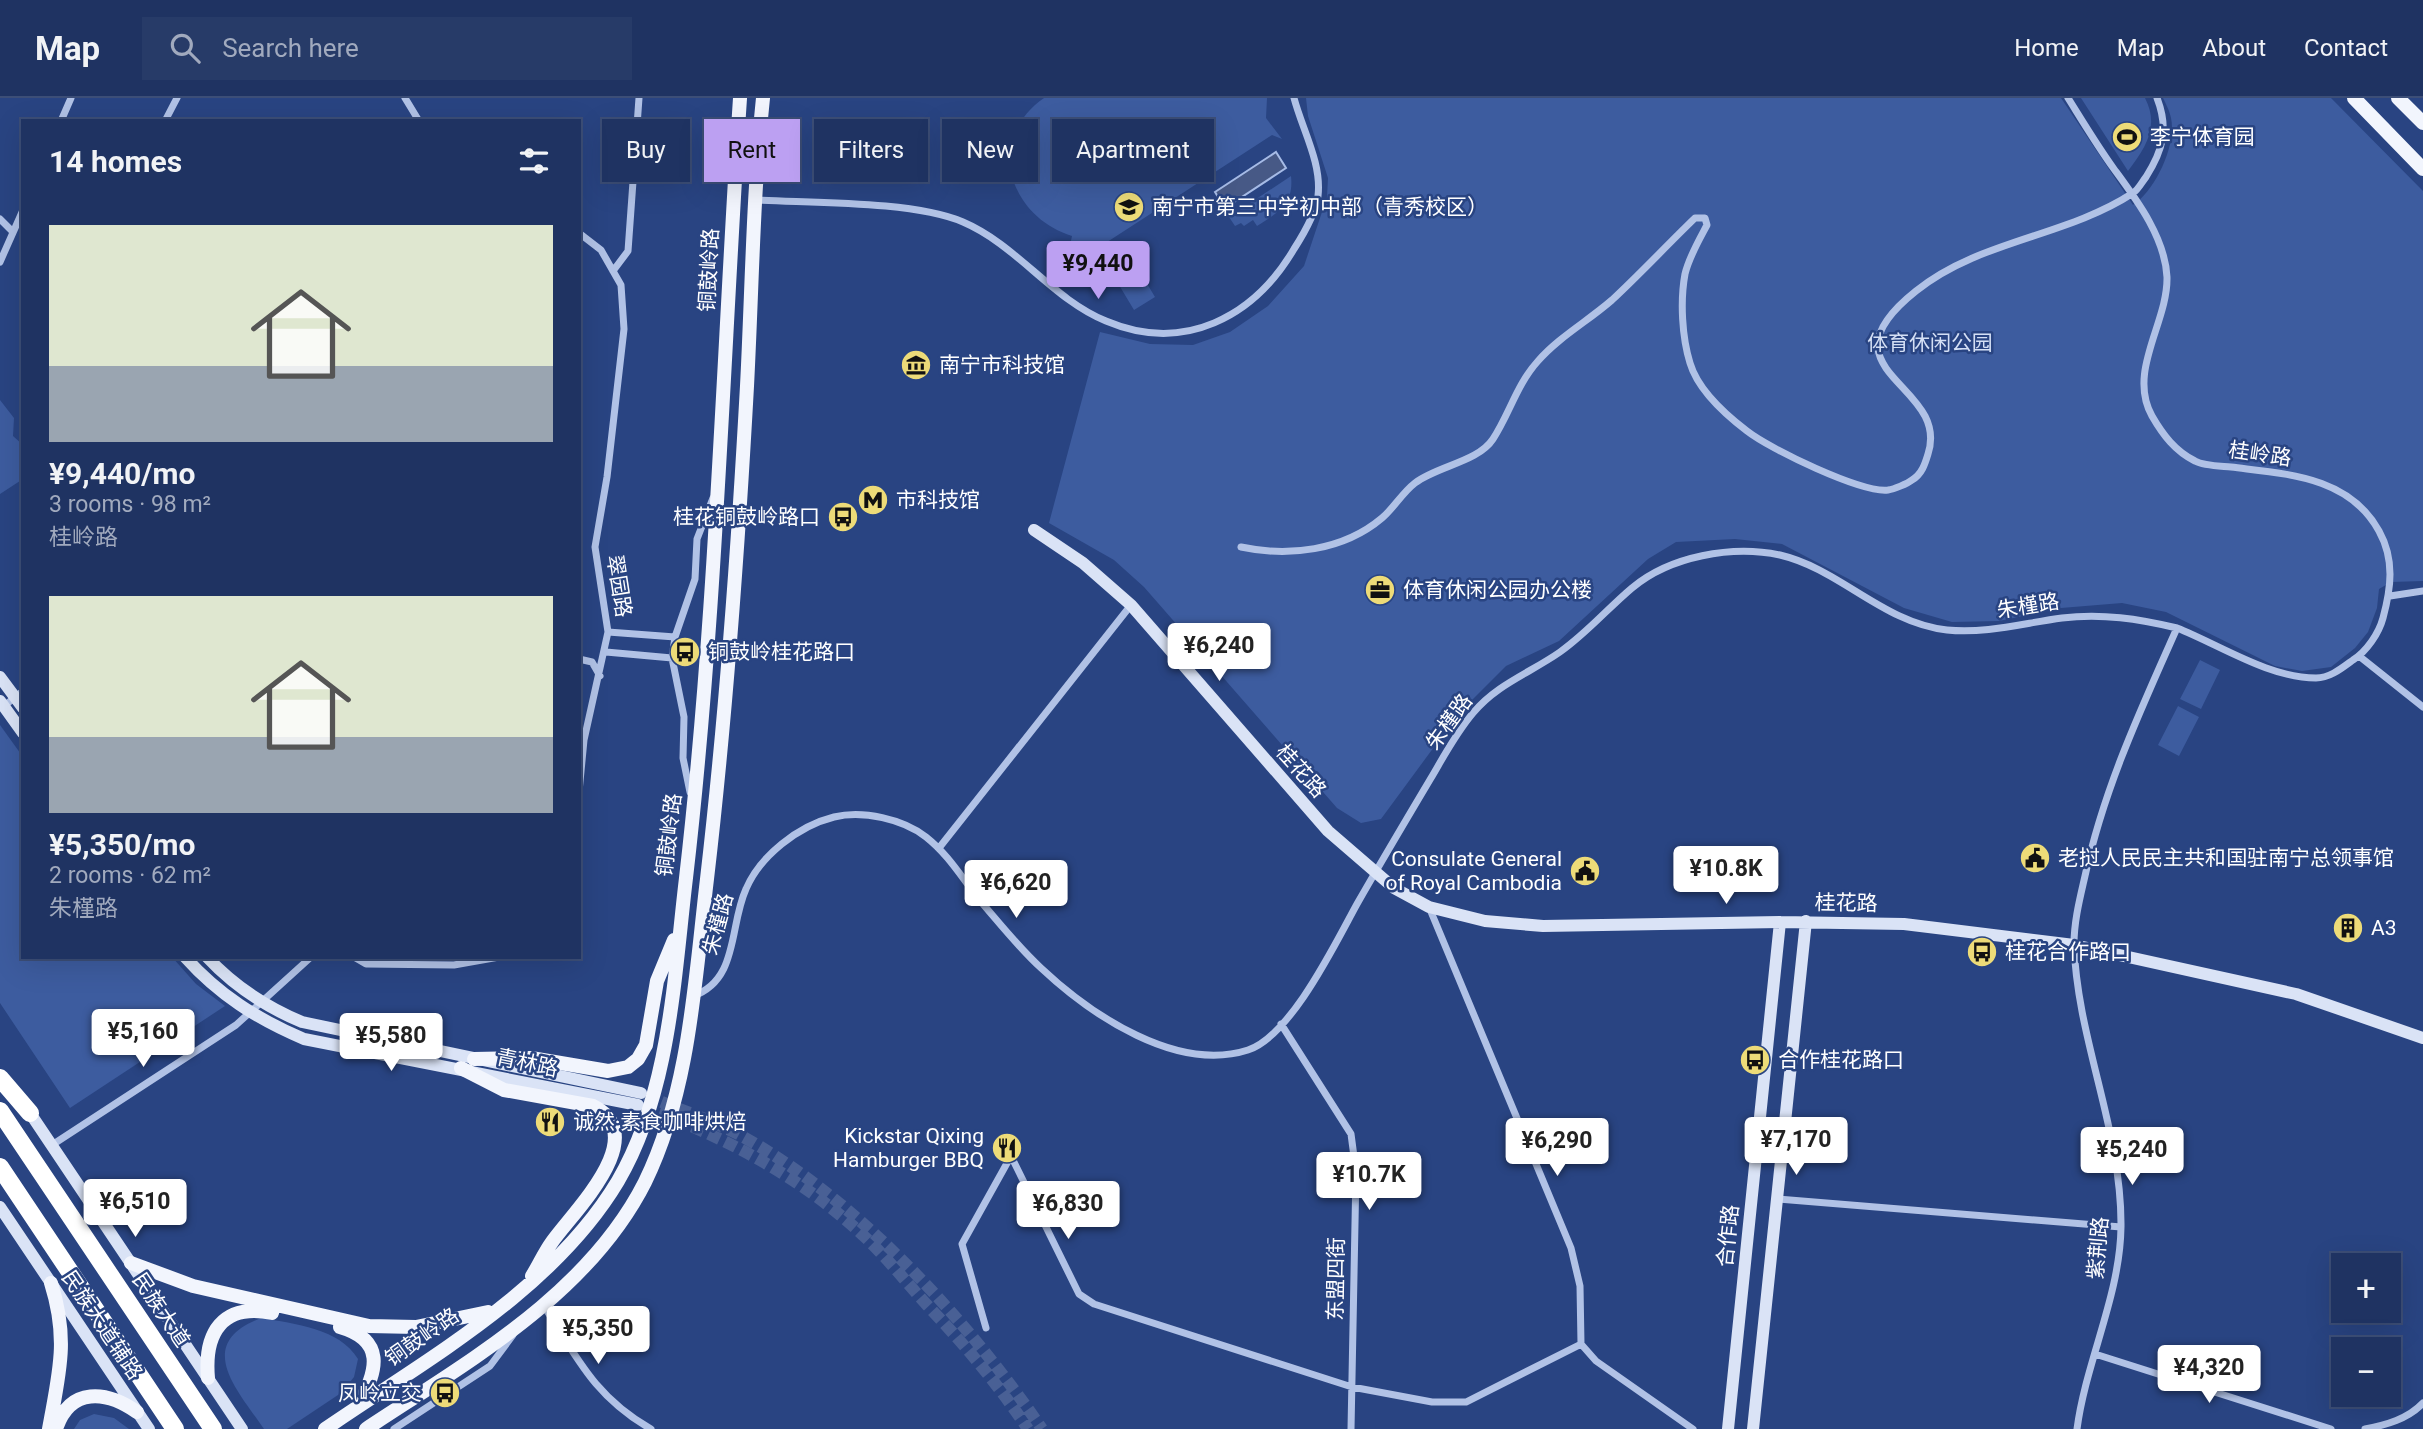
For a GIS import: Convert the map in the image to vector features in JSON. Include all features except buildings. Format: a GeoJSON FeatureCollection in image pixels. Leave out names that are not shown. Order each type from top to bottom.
{"type":"FeatureCollection","features":[{"type":"Feature","properties":{"kind":"highway"},"geometry":{"type":"LineString","coordinates":[[0,1077],[30,1113]]}},
{"type":"Feature","properties":{"kind":"highway","name":"民族大道"},"geometry":{"type":"LineString","coordinates":[[0,1111],[213,1429]]}},
{"type":"Feature","properties":{"kind":"highway"},"geometry":{"type":"LineString","coordinates":[[0,1167],[175,1429]]}},
{"type":"Feature","properties":{"kind":"main road","name":"铜鼓岭路"},"geometry":{"type":"LineString","coordinates":[[325,1429],[493,1311],[528,1284],[584,1231],[619,1179],[643,1127],[665,1035],[703,725],[740,98]]}},
{"type":"Feature","properties":{"kind":"main road","name":"铜鼓岭路"},"geometry":{"type":"LineString","coordinates":[[367,1428],[544,1306],[602,1243],[645,1182],[676,1090],[693,996],[711,841],[739,519],[763,98]]}},
{"type":"Feature","properties":{"kind":"main road"},"geometry":{"type":"LineString","coordinates":[[2354,98],[2423,169]]}},
{"type":"Feature","properties":{"kind":"main road"},"geometry":{"type":"LineString","coordinates":[[2398,98],[2423,123]]}},
{"type":"Feature","properties":{"kind":"main road"},"geometry":{"type":"LineString","coordinates":[[729,293],[752,294]]}},
{"type":"Feature","properties":{"kind":"main road"},"geometry":{"type":"LineString","coordinates":[[474,1059],[531,1058],[608,1071],[621,1070],[634,1063],[646,1045],[657,981],[680,926]]}},
{"type":"Feature","properties":{"kind":"main road"},"geometry":{"type":"LineString","coordinates":[[461,1068],[504,1090],[593,1106],[603,1111],[613,1127],[615,1142],[609,1161],[589,1196],[552,1242],[528,1284]]}},
{"type":"Feature","properties":{"kind":"main road"},"geometry":{"type":"LineString","coordinates":[[131,1263],[193,1286],[369,1326],[416,1326],[493,1311]]}},
{"type":"Feature","properties":{"kind":"main road"},"geometry":{"type":"LineString","coordinates":[[49,1429],[63,1336],[61,1315],[51,1283]]}},
{"type":"Feature","properties":{"kind":"main road"},"geometry":{"type":"LineString","coordinates":[[208,1378],[206,1353],[214,1332],[237,1312],[258,1310],[342,1327],[361,1336],[372,1349],[374,1370],[373,1379],[358,1407]]}},
{"type":"Feature","properties":{"kind":"main road"},"geometry":{"type":"LineString","coordinates":[[56,1429],[68,1408],[93,1396],[116,1398],[137,1412]]}},
{"type":"Feature","properties":{"kind":"street"},"geometry":{"type":"LineString","coordinates":[[62,119],[71,98]]}},
{"type":"Feature","properties":{"kind":"street"},"geometry":{"type":"LineString","coordinates":[[166,119],[177,98]]}},
{"type":"Feature","properties":{"kind":"street"},"geometry":{"type":"LineString","coordinates":[[405,98],[418,119]]}},
{"type":"Feature","properties":{"kind":"street"},"geometry":{"type":"LineString","coordinates":[[612,271],[628,251],[639,98]]}},
{"type":"Feature","properties":{"kind":"street"},"geometry":{"type":"LineString","coordinates":[[757,200],[867,206],[936,214],[963,222],[1001,244],[1068,299],[1105,321],[1138,332],[1176,335],[1214,324],[1250,304],[1279,275],[1301,237],[1318,196],[1313,155],[1294,98]]}},
{"type":"Feature","properties":{"kind":"street","name":"桂岭路"},"geometry":{"type":"LineString","coordinates":[[2068,98],[2114,169],[2134,193],[2153,228],[2167,275],[2163,310],[2145,371],[2150,412],[2168,442],[2196,463],[2268,471],[2317,481],[2340,489],[2362,507],[2380,532],[2391,566],[2390,596],[2381,628],[2359,656],[2336,673],[2318,678],[2308,677],[2258,663],[2178,628]]}},
{"type":"Feature","properties":{"kind":"street"},"geometry":{"type":"LineString","coordinates":[[1241,547],[1270,553],[1297,554],[1342,539],[1381,519],[1414,484],[1451,463],[1478,454],[1492,440],[1508,406],[1537,362],[1611,301],[1695,218],[1704,218],[1707,225],[1685,274],[1684,334],[1690,366],[1708,395],[1749,433],[1848,483],[1887,490],[1912,481],[1923,470],[1930,447],[1931,426],[1922,408],[1887,373],[1878,355],[1878,335],[1892,314],[1917,290],[1986,251],[2079,219],[2134,193],[2160,155],[2165,134],[2157,98]]}},
{"type":"Feature","properties":{"kind":"street"},"geometry":{"type":"LineString","coordinates":[[0,262],[21,214]]}},
{"type":"Feature","properties":{"kind":"street"},"geometry":{"type":"LineString","coordinates":[[0,219],[13,232]]}},
{"type":"Feature","properties":{"kind":"street","name":"翠园路"},"geometry":{"type":"LineString","coordinates":[[581,235],[601,250],[621,285],[624,329],[607,477],[598,514],[595,547],[608,632],[606,652],[584,740],[581,771]]}},
{"type":"Feature","properties":{"kind":"street"},"geometry":{"type":"LineString","coordinates":[[694,810],[683,758],[684,717],[673,658],[675,637],[695,579],[697,539],[715,491]]}},
{"type":"Feature","properties":{"kind":"street","name":"桂花路"},"geometry":{"type":"LineString","coordinates":[[1034,530],[1083,563],[1131,605],[1328,831],[1394,888],[1429,907],[1485,921],[1543,926],[1806,921],[1904,924],[2074,945],[2295,994],[2423,1038]]}},
{"type":"Feature","properties":{"kind":"street","name":"朱槿路"},"geometry":{"type":"LineString","coordinates":[[693,996],[709,990],[722,974],[744,892],[757,869],[776,848],[835,817],[884,817],[922,833],[939,848],[1040,968],[1100,1015],[1160,1047],[1213,1056],[1253,1049],[1281,1024],[1311,986],[1375,873],[1472,713],[1494,691],[1546,662],[1587,633],[1634,587],[1667,565],[1744,551],[1781,555],[1818,569],[1902,619],[1943,630],[1975,631],[2067,617],[2116,617],[2178,628]]}},
{"type":"Feature","properties":{"kind":"street"},"geometry":{"type":"LineString","coordinates":[[2390,596],[2423,591]]}},
{"type":"Feature","properties":{"kind":"street"},"geometry":{"type":"LineString","coordinates":[[939,848],[1131,605]]}},
{"type":"Feature","properties":{"kind":"street"},"geometry":{"type":"LineString","coordinates":[[2074,945],[2076,921],[2097,822],[2126,741],[2178,628]]}},
{"type":"Feature","properties":{"kind":"street"},"geometry":{"type":"LineString","coordinates":[[608,632],[675,637]]}},
{"type":"Feature","properties":{"kind":"street"},"geometry":{"type":"LineString","coordinates":[[606,652],[673,658]]}},
{"type":"Feature","properties":{"kind":"street"},"geometry":{"type":"LineString","coordinates":[[2359,656],[2423,707]]}},
{"type":"Feature","properties":{"kind":"street"},"geometry":{"type":"LineString","coordinates":[[581,659],[592,662],[600,676]]}},
{"type":"Feature","properties":{"kind":"street"},"geometry":{"type":"LineString","coordinates":[[0,677],[20,699],[2,704],[21,730]]}},
{"type":"Feature","properties":{"kind":"street"},"geometry":{"type":"LineString","coordinates":[[1429,907],[1570,1248],[1580,1286],[1581,1344],[1596,1361],[1693,1429]]}},
{"type":"Feature","properties":{"kind":"street"},"geometry":{"type":"LineString","coordinates":[[1753,1429],[1806,921]]}},
{"type":"Feature","properties":{"kind":"street","name":"合作路"},"geometry":{"type":"LineString","coordinates":[[1728,1429],[1780,922]]}},
{"type":"Feature","properties":{"kind":"street","name":"紫荆路"},"geometry":{"type":"LineString","coordinates":[[2074,945],[2084,1018],[2115,1155],[2121,1227],[2113,1285],[2077,1429]]}},
{"type":"Feature","properties":{"kind":"street","name":"青林路"},"geometry":{"type":"LineString","coordinates":[[187,959],[224,996],[249,1013],[304,1039],[640,1099],[474,1059],[320,1028],[282,1014],[261,1002],[239,987],[209,959]]}},
{"type":"Feature","properties":{"kind":"street"},"geometry":{"type":"LineString","coordinates":[[51,1145],[236,1025],[309,959]]}},
{"type":"Feature","properties":{"kind":"street"},"geometry":{"type":"LineString","coordinates":[[357,959],[366,964],[454,965],[488,959]]}},
{"type":"Feature","properties":{"kind":"street","name":"东盟四街"},"geometry":{"type":"LineString","coordinates":[[1281,1024],[1351,1134],[1356,1172],[1351,1429]]}},
{"type":"Feature","properties":{"kind":"street"},"geometry":{"type":"LineString","coordinates":[[0,1068],[242,1429]]}},
{"type":"Feature","properties":{"kind":"street"},"geometry":{"type":"LineString","coordinates":[[986,1328],[962,1244],[1010,1156],[1079,1294],[1086,1300],[1352,1387],[1432,1402],[1466,1402],[1581,1344]]}},
{"type":"Feature","properties":{"kind":"street"},"geometry":{"type":"LineString","coordinates":[[1777,1199],[2121,1227]]}},
{"type":"Feature","properties":{"kind":"street","name":"民族大道辅路"},"geometry":{"type":"LineString","coordinates":[[0,1207],[149,1429]]}},
{"type":"Feature","properties":{"kind":"street"},"geometry":{"type":"LineString","coordinates":[[544,1306],[594,1385],[623,1413],[651,1429]]}},
{"type":"Feature","properties":{"kind":"street"},"geometry":{"type":"LineString","coordinates":[[394,1429],[490,1366],[523,1321]]}},
{"type":"Feature","properties":{"kind":"street"},"geometry":{"type":"LineString","coordinates":[[2095,1354],[2332,1429]]}},
{"type":"Feature","properties":{"kind":"street"},"geometry":{"type":"LineString","coordinates":[[2365,1429],[2386,1425],[2416,1411],[2423,1403]]}},
{"type":"Feature","properties":{"kind":"green space"},"geometry":{"type":"Polygon","coordinates":[[[1044,98],[1267,98],[1266,118],[1282,139],[1272,135],[1214,173],[1214,119],[1052,119],[1052,182],[1200,182],[1081,259],[1069,250],[1072,236],[1050,226],[1032,212],[1019,194],[1015,182],[1038,182],[1038,119],[1023,119],[1044,98]]]}},
{"type":"Feature","properties":{"kind":"green space","name":"体育休闲公园"},"geometry":{"type":"Polygon","coordinates":[[[1306,98],[2061,98],[2133,205],[2156,178],[2171,141],[2170,116],[2163,98],[2331,98],[2423,191],[2423,581],[2391,582],[2379,589],[2377,608],[2368,632],[2355,648],[2331,667],[2302,671],[2275,666],[2166,612],[2122,603],[2061,608],[1999,621],[1952,622],[1904,608],[1782,544],[1735,539],[1676,542],[1648,559],[1559,641],[1506,666],[1459,713],[1381,819],[1361,823],[1337,808],[1144,587],[1114,560],[1049,523],[1100,332],[1150,344],[1193,345],[1230,332],[1268,306],[1304,266],[1327,197],[1328,178],[1308,116],[1306,98]]]}},
{"type":"Feature","properties":{"kind":"green space","name":"李宁体育园"},"geometry":{"type":"Polygon","coordinates":[[[2081,98],[2145,98],[2151,128],[2145,145],[2128,171],[2081,98]]]}},
{"type":"Feature","properties":{"kind":"green space"},"geometry":{"type":"Polygon","coordinates":[[[1291,176],[1290,194],[1278,211],[1257,226],[1253,220],[1244,226],[1241,223],[1235,226],[1229,217],[1291,176]]]}},
{"type":"Feature","properties":{"kind":"green space"},"geometry":{"type":"Polygon","coordinates":[[[1122,242],[1155,297],[1134,310],[1101,255],[1122,242]]]}},
{"type":"Feature","properties":{"kind":"green space"},"geometry":{"type":"Polygon","coordinates":[[[0,400],[14,418],[13,436],[21,443],[21,480],[0,494],[0,400]]]}},
{"type":"Feature","properties":{"kind":"green space"},"geometry":{"type":"Polygon","coordinates":[[[2200,660],[2220,670],[2201,709],[2180,699],[2200,660]]]}},
{"type":"Feature","properties":{"kind":"green space"},"geometry":{"type":"Polygon","coordinates":[[[2178,706],[2199,717],[2179,756],[2158,745],[2178,706]]]}},
{"type":"Feature","properties":{"kind":"green space"},"geometry":{"type":"Polygon","coordinates":[[[0,725],[21,754],[21,959],[174,959],[196,984],[225,1006],[70,1108],[0,1003],[0,725]]]}},
{"type":"Feature","properties":{"kind":"green space"},"geometry":{"type":"Polygon","coordinates":[[[261,1318],[302,1325],[328,1334],[340,1340],[358,1359],[354,1377],[341,1393],[287,1429],[264,1429],[233,1383],[227,1368],[225,1354],[229,1341],[240,1329],[261,1318]]]}},
{"type":"Feature","properties":{"kind":"green space"},"geometry":{"type":"Polygon","coordinates":[[[94,1414],[114,1418],[129,1429],[74,1429],[80,1420],[94,1414]]]}},
{"type":"Feature","properties":{"kind":"shaded area"},"geometry":{"type":"Polygon","coordinates":[[[1276,152],[1286,168],[1225,208],[1215,192],[1276,152]]]}},
{"type":"Feature","properties":{"kind":"tunnel"},"geometry":{"type":"LineString","coordinates":[[645,1095],[738,1134],[782,1161],[866,1226],[944,1304],[1012,1387],[1042,1429]]}},
{"type":"Feature","properties":{"kind":"tunnel"},"geometry":{"type":"LineString","coordinates":[[642,1107],[732,1145],[789,1177],[841,1216],[882,1254],[954,1334],[993,1380],[1028,1429]]}},
{"type":"Feature","properties":{"kind":"place","name":"李宁体育园"},"geometry":{"type":"Point","coordinates":[2127,137]}},
{"type":"Feature","properties":{"kind":"place","name":"南宁市第三中学初中部（青秀校区）"},"geometry":{"type":"Point","coordinates":[1129,207]}},
{"type":"Feature","properties":{"kind":"place","name":"南宁市科技馆"},"geometry":{"type":"Point","coordinates":[916,365]}},
{"type":"Feature","properties":{"kind":"place","name":"市科技馆"},"geometry":{"type":"Point","coordinates":[873,500]}},
{"type":"Feature","properties":{"kind":"place","name":"桂花铜鼓岭路口"},"geometry":{"type":"Point","coordinates":[843,517]}},
{"type":"Feature","properties":{"kind":"place","name":"体育休闲公园办公楼"},"geometry":{"type":"Point","coordinates":[1380,590]}},
{"type":"Feature","properties":{"kind":"place","name":"铜鼓岭桂花路口"},"geometry":{"type":"Point","coordinates":[685,652]}},
{"type":"Feature","properties":{"kind":"place","name":"老挝人民民主共和国驻南宁总领事馆"},"geometry":{"type":"Point","coordinates":[2035,858]}},
{"type":"Feature","properties":{"kind":"place","name":"Consulate General of Royal Cambodia"},"geometry":{"type":"Point","coordinates":[1585,871]}},
{"type":"Feature","properties":{"kind":"place","name":"A3"},"geometry":{"type":"Point","coordinates":[2348,928]}},
{"type":"Feature","properties":{"kind":"place","name":"桂花合作路口"},"geometry":{"type":"Point","coordinates":[1982,952]}},
{"type":"Feature","properties":{"kind":"place","name":"合作桂花路口"},"geometry":{"type":"Point","coordinates":[1755,1060]}},
{"type":"Feature","properties":{"kind":"place","name":"诚然·素食咖啡烘焙"},"geometry":{"type":"Point","coordinates":[550,1122]}},
{"type":"Feature","properties":{"kind":"place","name":"Kickstar Qixing Hamburger BBQ"},"geometry":{"type":"Point","coordinates":[1007,1148]}},
{"type":"Feature","properties":{"kind":"place","name":"凤岭立交"},"geometry":{"type":"Point","coordinates":[445,1393]}}]}
